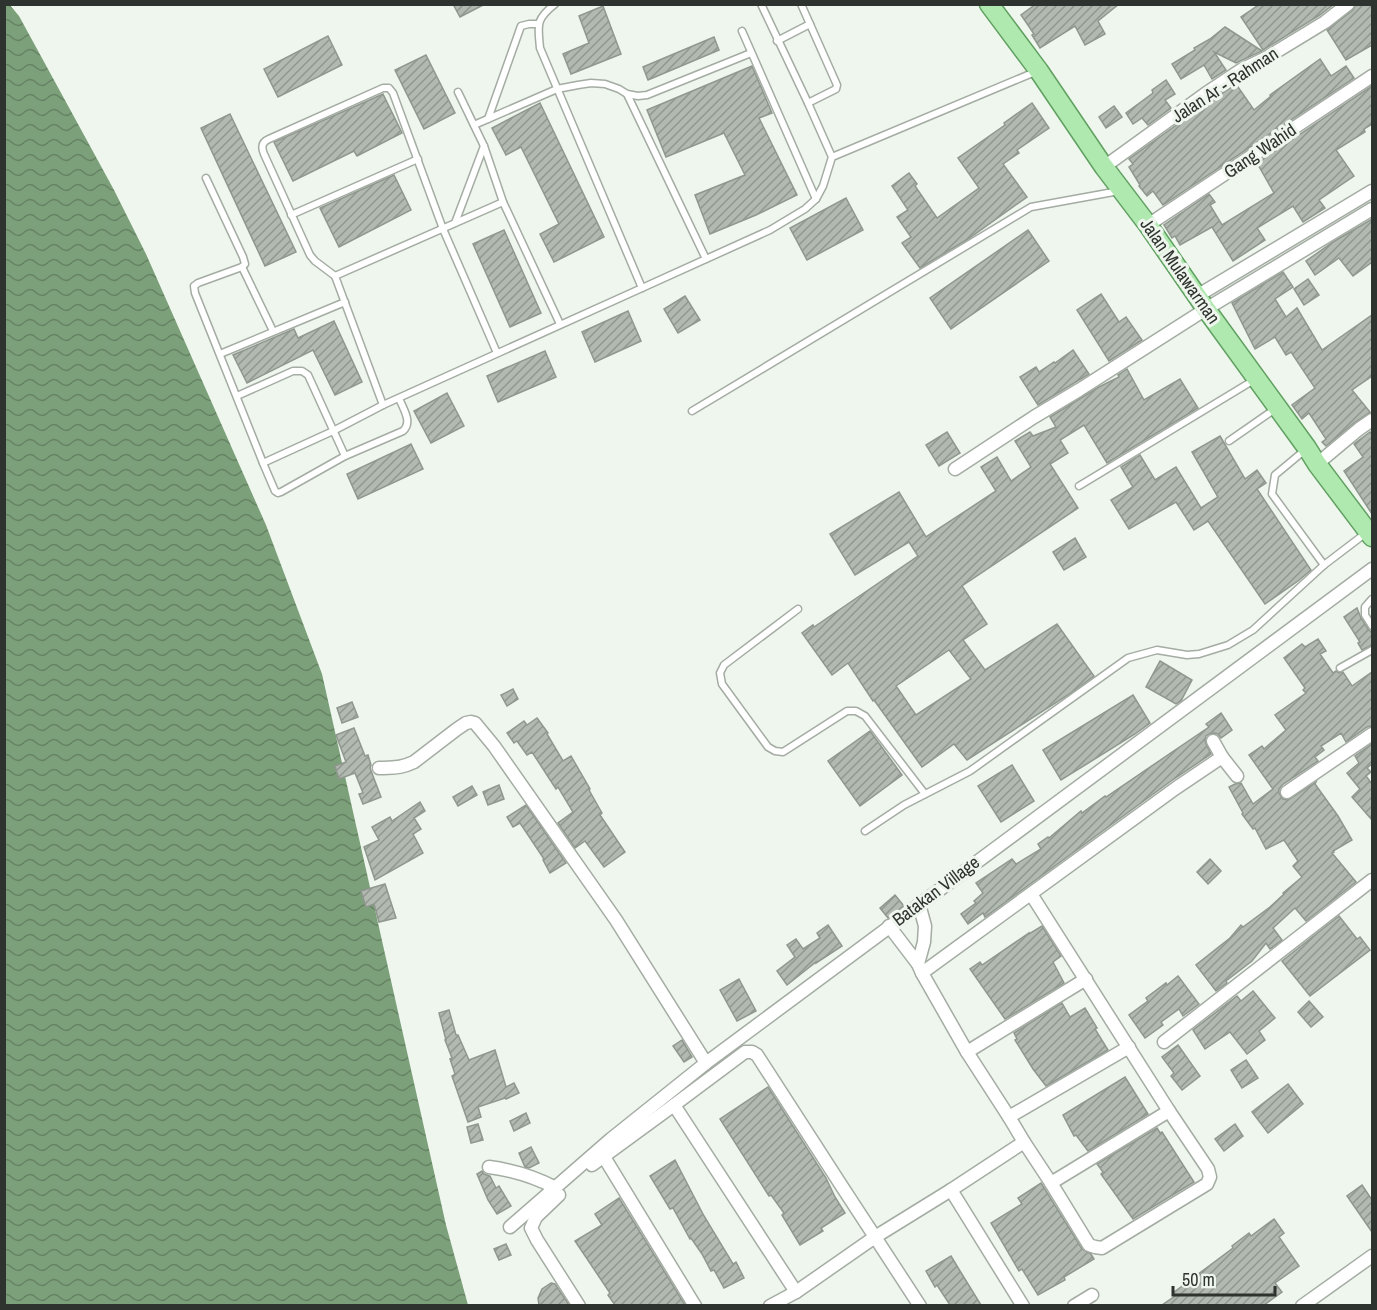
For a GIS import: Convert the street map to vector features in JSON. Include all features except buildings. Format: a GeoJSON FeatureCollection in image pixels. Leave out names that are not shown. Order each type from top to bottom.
{"type":"FeatureCollection","features":[{"type":"Feature","properties":{"kind":"main road","name":"Jalan Mulawarman"},"geometry":{"type":"LineString","coordinates":[[989,4],[1039,71],[1104,167],[1148,225],[1317,465],[1370,534]]}},
{"type":"Feature","properties":{"kind":"street","name":"Jalan Ar - Rahman"},"geometry":{"type":"LineString","coordinates":[[1104,167],[1223,82],[1325,22],[1348,4]]}},
{"type":"Feature","properties":{"kind":"street","name":"Gang Wahid"},"geometry":{"type":"LineString","coordinates":[[1148,225],[1372,76]]}},
{"type":"Feature","properties":{"kind":"street"},"geometry":{"type":"LineString","coordinates":[[955,469],[1079,390],[1201,302],[1372,191]]}},
{"type":"Feature","properties":{"kind":"street"},"geometry":{"type":"LineString","coordinates":[[1201,302],[1372,209]]}},
{"type":"Feature","properties":{"kind":"street"},"geometry":{"type":"LineString","coordinates":[[1317,465],[1372,420]]}},
{"type":"Feature","properties":{"kind":"street","name":"Batakan Village"},"geometry":{"type":"LineString","coordinates":[[510,1227],[551,1186],[706,1063],[1372,568]]}},
{"type":"Feature","properties":{"kind":"street"},"geometry":{"type":"LineString","coordinates":[[379,768],[406,766],[466,723],[475,723],[494,746],[616,920],[706,1063]]}},
{"type":"Feature","properties":{"kind":"street"},"geometry":{"type":"LineString","coordinates":[[1287,792],[1372,734]]}},
{"type":"Feature","properties":{"kind":"street"},"geometry":{"type":"LineString","coordinates":[[1213,741],[1237,776]]}},
{"type":"Feature","properties":{"kind":"street"},"geometry":{"type":"LineString","coordinates":[[920,968],[1031,894],[1222,757]]}},
{"type":"Feature","properties":{"kind":"street"},"geometry":{"type":"LineString","coordinates":[[1164,1042],[1372,880]]}},
{"type":"Feature","properties":{"kind":"street"},"geometry":{"type":"LineString","coordinates":[[889,926],[920,968],[967,1052],[1089,1245],[1102,1248],[1207,1184],[1210,1177],[1209,1170],[1031,894]]}},
{"type":"Feature","properties":{"kind":"street"},"geometry":{"type":"LineString","coordinates":[[920,904],[925,926],[920,968]]}},
{"type":"Feature","properties":{"kind":"street"},"geometry":{"type":"LineString","coordinates":[[967,1052],[1086,979]]}},
{"type":"Feature","properties":{"kind":"street"},"geometry":{"type":"LineString","coordinates":[[1009,1117],[1129,1047]]}},
{"type":"Feature","properties":{"kind":"street"},"geometry":{"type":"LineString","coordinates":[[579,1305],[531,1228],[536,1217],[580,1175],[604,1156],[745,1052],[757,1054],[920,1305]]}},
{"type":"Feature","properties":{"kind":"street"},"geometry":{"type":"LineString","coordinates":[[675,1105],[796,1292]]}},
{"type":"Feature","properties":{"kind":"street"},"geometry":{"type":"LineString","coordinates":[[1051,1183],[1169,1111]]}},
{"type":"Feature","properties":{"kind":"street"},"geometry":{"type":"LineString","coordinates":[[770,1305],[796,1292],[875,1237],[1024,1142]]}},
{"type":"Feature","properties":{"kind":"street"},"geometry":{"type":"LineString","coordinates":[[604,1156],[695,1305]]}},
{"type":"Feature","properties":{"kind":"street"},"geometry":{"type":"LineString","coordinates":[[489,1167],[512,1171],[551,1186]]}},
{"type":"Feature","properties":{"kind":"street"},"geometry":{"type":"LineString","coordinates":[[951,1190],[1023,1305]]}},
{"type":"Feature","properties":{"kind":"street"},"geometry":{"type":"LineString","coordinates":[[1302,1305],[1372,1259]]}},
{"type":"Feature","properties":{"kind":"street"},"geometry":{"type":"LineString","coordinates":[[1074,1305],[1092,1295]]}},
{"type":"Feature","properties":{"kind":"lane"},"geometry":{"type":"LineString","coordinates":[[555,4],[543,15],[538,24],[540,48],[642,288]]}},
{"type":"Feature","properties":{"kind":"lane"},"geometry":{"type":"LineString","coordinates":[[263,463],[497,352],[770,230],[805,209],[816,199],[823,186],[832,157],[760,4]]}},
{"type":"Feature","properties":{"kind":"lane"},"geometry":{"type":"LineString","coordinates":[[801,4],[837,86],[836,89],[808,103]]}},
{"type":"Feature","properties":{"kind":"lane"},"geometry":{"type":"LineString","coordinates":[[488,119],[521,26],[538,24]]}},
{"type":"Feature","properties":{"kind":"lane"},"geometry":{"type":"LineString","coordinates":[[777,41],[810,24]]}},
{"type":"Feature","properties":{"kind":"lane"},"geometry":{"type":"LineString","coordinates":[[742,31],[816,199]]}},
{"type":"Feature","properties":{"kind":"lane"},"geometry":{"type":"LineString","coordinates":[[474,125],[558,89],[591,83],[605,84],[627,94],[648,95],[751,53]]}},
{"type":"Feature","properties":{"kind":"lane"},"geometry":{"type":"LineString","coordinates":[[832,157],[1039,71]]}},
{"type":"Feature","properties":{"kind":"lane"},"geometry":{"type":"LineString","coordinates":[[383,405],[335,276],[310,255],[264,154],[265,141],[383,88],[389,88],[393,93],[418,159],[442,229],[497,352]]}},
{"type":"Feature","properties":{"kind":"lane"},"geometry":{"type":"LineString","coordinates":[[458,92],[484,146],[503,202],[560,324]]}},
{"type":"Feature","properties":{"kind":"lane"},"geometry":{"type":"LineString","coordinates":[[627,94],[706,259]]}},
{"type":"Feature","properties":{"kind":"lane"},"geometry":{"type":"LineString","coordinates":[[455,223],[484,146]]}},
{"type":"Feature","properties":{"kind":"lane"},"geometry":{"type":"LineString","coordinates":[[291,215],[418,159]]}},
{"type":"Feature","properties":{"kind":"lane"},"geometry":{"type":"LineString","coordinates":[[206,178],[245,264],[198,283],[194,286],[195,293],[275,491],[278,493],[345,456],[406,428],[408,422],[399,398]]}},
{"type":"Feature","properties":{"kind":"lane"},"geometry":{"type":"LineString","coordinates":[[692,411],[1031,207],[1122,191]]}},
{"type":"Feature","properties":{"kind":"lane"},"geometry":{"type":"LineString","coordinates":[[335,276],[503,202]]}},
{"type":"Feature","properties":{"kind":"lane"},"geometry":{"type":"LineString","coordinates":[[242,267],[273,331]]}},
{"type":"Feature","properties":{"kind":"lane"},"geometry":{"type":"LineString","coordinates":[[220,354],[345,302]]}},
{"type":"Feature","properties":{"kind":"lane"},"geometry":{"type":"LineString","coordinates":[[237,396],[293,371],[302,371],[308,375],[345,456]]}},
{"type":"Feature","properties":{"kind":"lane"},"geometry":{"type":"LineString","coordinates":[[1079,486],[1257,378]]}},
{"type":"Feature","properties":{"kind":"lane"},"geometry":{"type":"LineString","coordinates":[[1228,441],[1278,407]]}},
{"type":"Feature","properties":{"kind":"lane"},"geometry":{"type":"LineString","coordinates":[[1307,448],[1275,475],[1272,494],[1324,565]]}},
{"type":"Feature","properties":{"kind":"lane"},"geometry":{"type":"LineString","coordinates":[[865,831],[904,805],[970,771],[1128,658],[1157,650],[1187,655],[1199,654],[1228,645],[1253,630],[1324,565],[1370,534]]}},
{"type":"Feature","properties":{"kind":"lane"},"geometry":{"type":"LineString","coordinates":[[1372,599],[1365,607],[1365,615],[1372,626]]}},
{"type":"Feature","properties":{"kind":"lane"},"geometry":{"type":"LineString","coordinates":[[798,609],[724,665],[720,673],[722,684],[768,747],[775,751],[783,752],[847,711],[856,711],[865,716],[925,794]]}},
{"type":"Feature","properties":{"kind":"lane"},"geometry":{"type":"LineString","coordinates":[[1341,668],[1372,650]]}},
{"type":"Feature","properties":{"kind":"water"},"geometry":{"type":"Polygon","coordinates":[[[9,4],[19,16],[114,190],[146,254],[266,525],[322,674],[446,1225],[468,1305],[5,1306],[4,5],[9,4]]]}}]}
